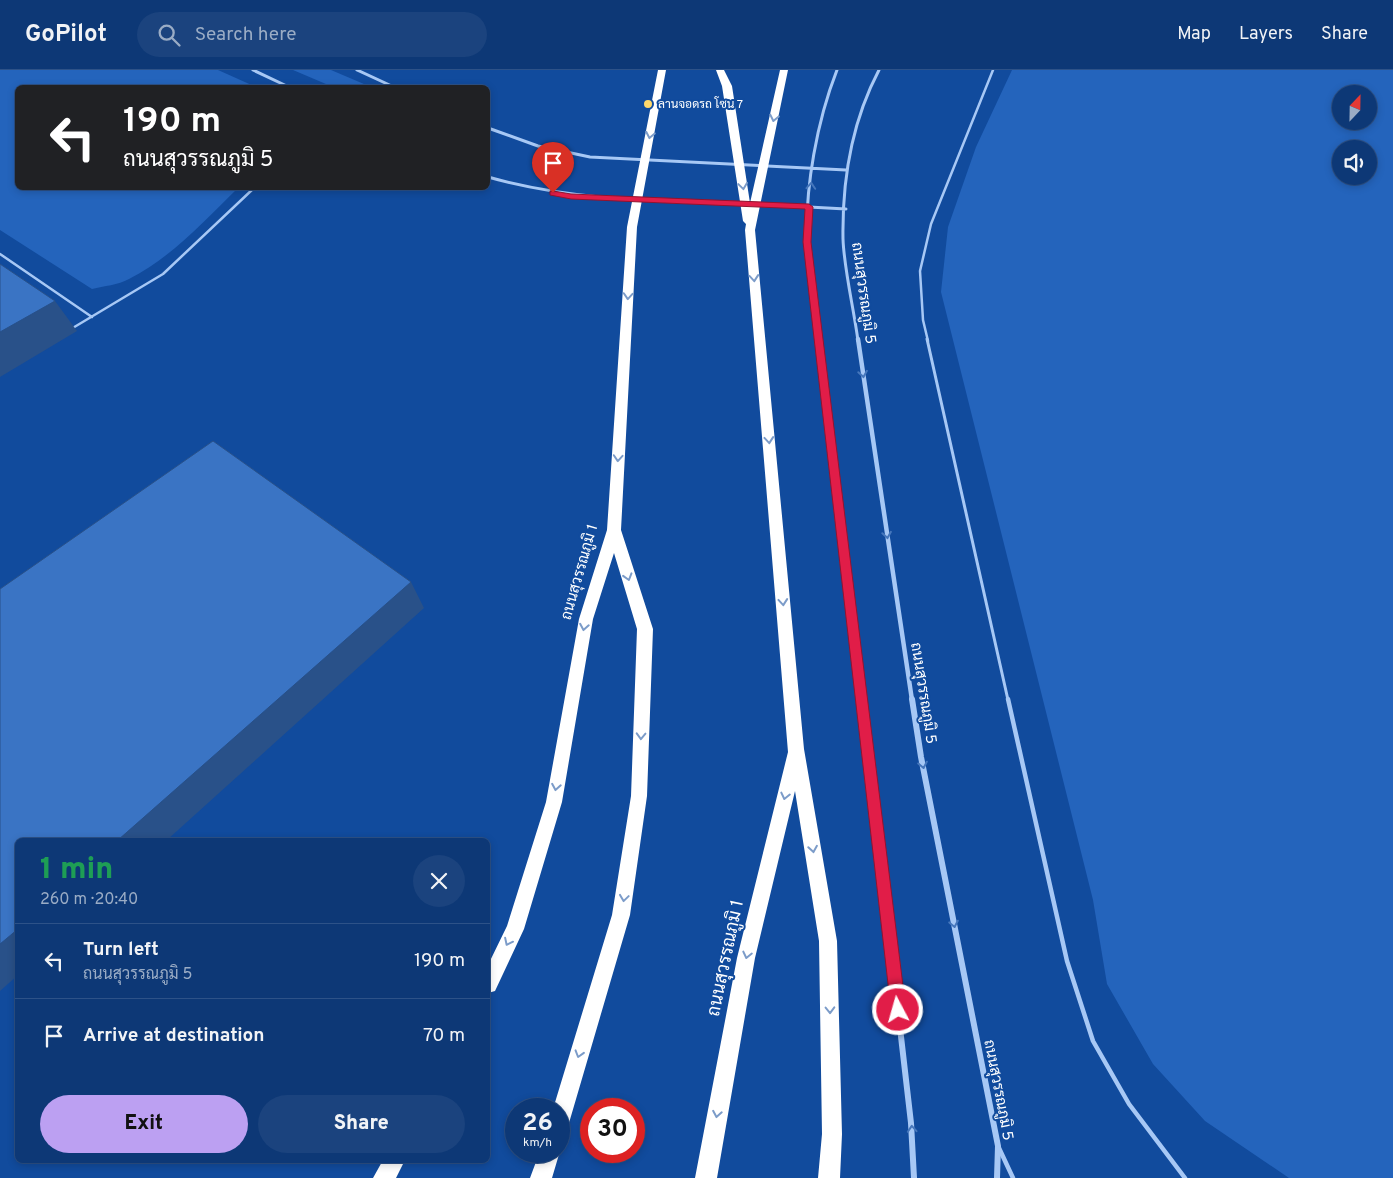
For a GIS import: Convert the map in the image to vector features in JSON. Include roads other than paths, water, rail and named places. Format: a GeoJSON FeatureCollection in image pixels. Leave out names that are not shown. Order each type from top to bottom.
{"type":"FeatureCollection","features":[{"type":"Feature","properties":{"kind":"highway","name":"ถนนสุวรรณภูมิ 1"},"geometry":{"type":"LineString","coordinates":[[490,980],[515,929],[554,802],[586,619],[614,530],[632,227],[662,70]]}},
{"type":"Feature","properties":{"kind":"highway"},"geometry":{"type":"LineString","coordinates":[[720,70],[726,86],[731,110],[750,230]]}},
{"type":"Feature","properties":{"kind":"highway","name":"ถนนสุวรรณภูมิ 1"},"geometry":{"type":"LineString","coordinates":[[784,70],[750,230],[796,749],[828,941],[832,1134],[829,1178]]}},
{"type":"Feature","properties":{"kind":"highway"},"geometry":{"type":"LineString","coordinates":[[566,1098],[621,915],[639,796],[645,629],[614,530]]}},
{"type":"Feature","properties":{"kind":"highway","name":"ถนนสุวรรณภูมิ 1"},"geometry":{"type":"LineString","coordinates":[[706,1178],[746,958],[796,749]]}},
{"type":"Feature","properties":{"kind":"highway"},"geometry":{"type":"LineString","coordinates":[[384,1178],[393,1163]]}},
{"type":"Feature","properties":{"kind":"highway"},"geometry":{"type":"LineString","coordinates":[[541,1178],[546,1163]]}},
{"type":"Feature","properties":{"kind":"street"},"geometry":{"type":"LineString","coordinates":[[253,70],[285,85]]}},
{"type":"Feature","properties":{"kind":"street"},"geometry":{"type":"LineString","coordinates":[[357,70],[390,85]]}},
{"type":"Feature","properties":{"kind":"street"},"geometry":{"type":"LineString","coordinates":[[837,70],[819,127],[812,168],[807,242],[883,869],[911,1123],[914,1178]]}},
{"type":"Feature","properties":{"kind":"street","name":"ถนนสุวรรณภูมิ 5"},"geometry":{"type":"LineString","coordinates":[[879,70],[871,85],[852,134],[846,170],[846,209],[843,239],[921,757],[998,1146],[997,1178]]}},
{"type":"Feature","properties":{"kind":"street"},"geometry":{"type":"LineString","coordinates":[[490,129],[520,142],[552,152],[590,157],[846,170]]}},
{"type":"Feature","properties":{"kind":"street"},"geometry":{"type":"LineString","coordinates":[[490,178],[515,186],[571,196],[846,209]]}},
{"type":"Feature","properties":{"kind":"lane"},"geometry":{"type":"LineString","coordinates":[[992,70],[931,224],[920,271],[920,298],[923,320],[1067,961],[1093,1041],[1129,1104],[1185,1178]]}},
{"type":"Feature","properties":{"kind":"lane"},"geometry":{"type":"LineString","coordinates":[[67,332],[163,274],[252,190]]}},
{"type":"Feature","properties":{"kind":"lane"},"geometry":{"type":"LineString","coordinates":[[0,254],[92,317]]}},
{"type":"Feature","properties":{"kind":"lane"},"geometry":{"type":"LineString","coordinates":[[998,1146],[1013,1178]]}},
{"type":"Feature","properties":{"kind":"place","name":"ลานจอดรถ โซน 7"},"geometry":{"type":"Point","coordinates":[648,104]}}]}
